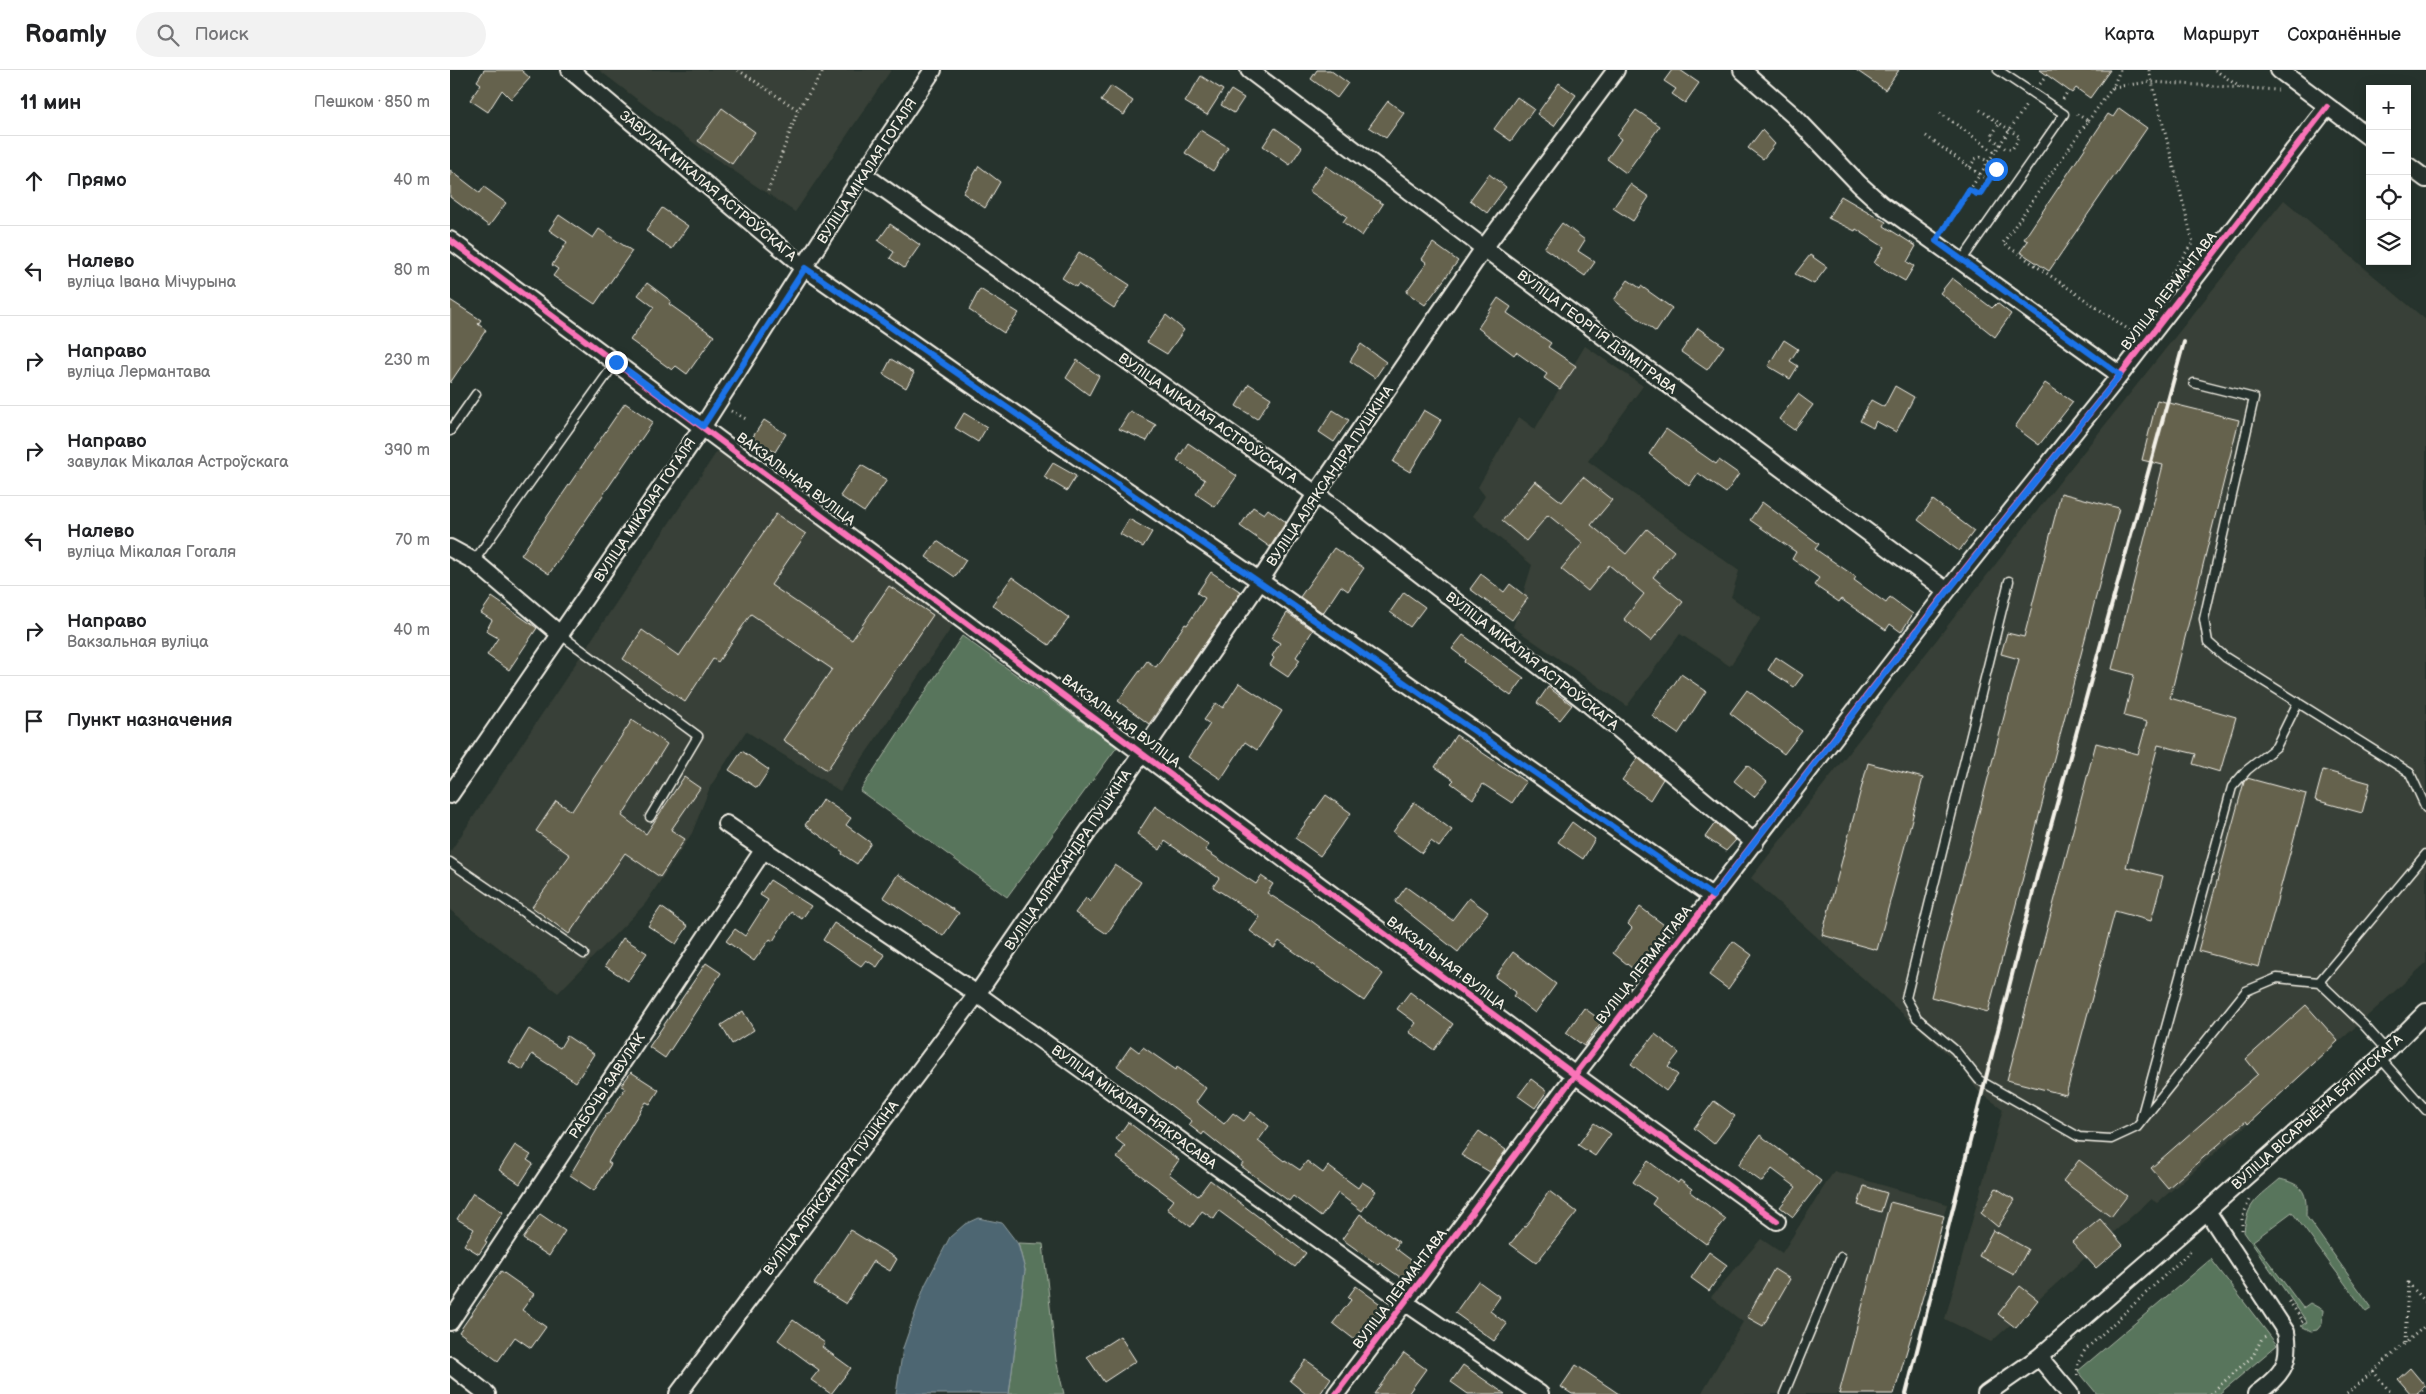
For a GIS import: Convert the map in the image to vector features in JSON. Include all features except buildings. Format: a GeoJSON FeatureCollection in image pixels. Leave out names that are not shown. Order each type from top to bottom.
{"type":"FeatureCollection","features":[{"type":"Feature","properties":{"kind":"street","name":"ЗАВУЛАК МІКАЛАЯ АСТРОЎСКАГА"},"geometry":{"type":"LineString","coordinates":[[570,70],[805,268],[1713,896]]}},
{"type":"Feature","properties":{"kind":"street","name":"ВУЛІЦА МІКАЛАЯ ГОГАЛЯ"},"geometry":{"type":"LineString","coordinates":[[450,796],[703,426],[863,174],[933,70]]}},
{"type":"Feature","properties":{"kind":"street","name":"ВУЛІЦА ГЕОРГІЯ ДЗІМІТРАВА"},"geometry":{"type":"LineString","coordinates":[[1249,70],[1484,248],[1948,591]]}},
{"type":"Feature","properties":{"kind":"street","name":"ВУЛІЦА АЛЯКСАНДРА ПУШКІНА"},"geometry":{"type":"LineString","coordinates":[[678,1394],[977,994],[1260,581],[1316,494],[1484,248],[1616,70]]}},
{"type":"Feature","properties":{"kind":"street"},"geometry":{"type":"LineString","coordinates":[[1742,70],[1794,116],[1864,189],[1888,209],[1936,241],[2120,375]]}},
{"type":"Feature","properties":{"kind":"street"},"geometry":{"type":"LineString","coordinates":[[2279,70],[2366,135]]}},
{"type":"Feature","properties":{"kind":"street","name":"ВУЛІЦА ЛЕРМАНТАВА"},"geometry":{"type":"LineString","coordinates":[[1336,1394],[1575,1074],[1948,591],[2120,375],[2139,337],[2327,107]]}},
{"type":"Feature","properties":{"kind":"street"},"geometry":{"type":"LineString","coordinates":[[2411,168],[2426,179]]}},
{"type":"Feature","properties":{"kind":"street","name":"ВУЛІЦА МІКАЛАЯ АСТРОЎСКАГА"},"geometry":{"type":"LineString","coordinates":[[863,174],[1316,494],[1586,702],[1755,843]]}},
{"type":"Feature","properties":{"kind":"street","name":"ВАКЗАЛЬНАЯ ВУЛІЦА"},"geometry":{"type":"LineString","coordinates":[[450,240],[1575,1074],[1777,1221]]}},
{"type":"Feature","properties":{"kind":"street"},"geometry":{"type":"LineString","coordinates":[[450,548],[474,561],[561,635]]}},
{"type":"Feature","properties":{"kind":"street","name":"ВУЛІЦА МІКАЛАЯ НЯКРАСАВА"},"geometry":{"type":"LineString","coordinates":[[726,824],[977,994],[1406,1302],[1540,1394]]}},
{"type":"Feature","properties":{"kind":"street","name":"РАБОЧЫ ЗАВУЛАК"},"geometry":{"type":"LineString","coordinates":[[450,1322],[764,850]]}},
{"type":"Feature","properties":{"kind":"street","name":"ВУЛІЦА ВІСАРЫЁНА БЯЛІНСКАГА"},"geometry":{"type":"LineString","coordinates":[[1986,1394],[2039,1357],[2207,1212],[2383,1055],[2426,1012]]}},
{"type":"Feature","properties":{"kind":"street"},"geometry":{"type":"LineString","coordinates":[[2207,1212],[2286,1332],[2288,1350],[2283,1369],[2276,1379],[2256,1394]]}},
{"type":"Feature","properties":{"kind":"street"},"geometry":{"type":"LineString","coordinates":[[2039,1357],[2070,1394]]}},
{"type":"Feature","properties":{"kind":"street"},"geometry":{"type":"LineString","coordinates":[[450,1365],[487,1394]]}},
{"type":"Feature","properties":{"kind":"lane"},"geometry":{"type":"LineString","coordinates":[[1962,260],[2064,114],[1998,70]]}},
{"type":"Feature","properties":{"kind":"lane"},"geometry":{"type":"LineString","coordinates":[[474,561],[616,362]]}},
{"type":"Feature","properties":{"kind":"lane"},"geometry":{"type":"LineString","coordinates":[[2194,382],[2254,398],[2204,619],[2208,642],[2225,657],[2410,773],[2426,808]]}},
{"type":"Feature","properties":{"kind":"lane"},"geometry":{"type":"LineString","coordinates":[[450,431],[476,394]]}},
{"type":"Feature","properties":{"kind":"lane"},"geometry":{"type":"LineString","coordinates":[[2009,581],[1906,998],[1917,1018],[1955,1050],[1978,1080],[2079,1137],[2111,1140],[2137,1127],[2246,991],[2276,978],[2319,982],[2363,1024],[2383,1055],[2426,1110]]}},
{"type":"Feature","properties":{"kind":"lane"},"geometry":{"type":"LineString","coordinates":[[561,635],[698,736],[650,817]]}},
{"type":"Feature","properties":{"kind":"lane"},"geometry":{"type":"LineString","coordinates":[[2140,1123],[2232,787],[2247,770],[2276,747],[2298,702]]}},
{"type":"Feature","properties":{"kind":"lane"},"geometry":{"type":"LineString","coordinates":[[2319,982],[2426,854]]}},
{"type":"Feature","properties":{"kind":"lane"},"geometry":{"type":"LineString","coordinates":[[450,862],[584,954]]}},
{"type":"Feature","properties":{"kind":"lane"},"geometry":{"type":"LineString","coordinates":[[1784,1394],[1841,1257]]}},
{"type":"Feature","properties":{"kind":"path"},"geometry":{"type":"LineString","coordinates":[[738,70],[798,110]]}},
{"type":"Feature","properties":{"kind":"path"},"geometry":{"type":"LineString","coordinates":[[768,191],[798,110],[824,70]]}},
{"type":"Feature","properties":{"kind":"path"},"geometry":{"type":"LineString","coordinates":[[2120,70],[2113,87],[2003,243],[2139,337]]}},
{"type":"Feature","properties":{"kind":"path"},"geometry":{"type":"LineString","coordinates":[[2149,70],[2150,82],[2193,242],[2155,299]]}},
{"type":"Feature","properties":{"kind":"path"},"geometry":{"type":"LineString","coordinates":[[2215,70],[2243,89]]}},
{"type":"Feature","properties":{"kind":"path"},"geometry":{"type":"LineString","coordinates":[[2113,87],[2150,82],[2277,92]]}},
{"type":"Feature","properties":{"kind":"path"},"geometry":{"type":"LineString","coordinates":[[1936,241],[2038,88],[2032,83]]}},
{"type":"Feature","properties":{"kind":"path"},"geometry":{"type":"LineString","coordinates":[[1980,110],[2000,123],[2020,137],[2010,149],[1992,137],[2000,123]]}},
{"type":"Feature","properties":{"kind":"path"},"geometry":{"type":"LineString","coordinates":[[2074,112],[2088,122]]}},
{"type":"Feature","properties":{"kind":"path"},"geometry":{"type":"LineString","coordinates":[[1940,114],[1995,152]]}},
{"type":"Feature","properties":{"kind":"path"},"geometry":{"type":"LineString","coordinates":[[1926,136],[1990,181]]}},
{"type":"Feature","properties":{"kind":"path"},"geometry":{"type":"LineString","coordinates":[[1969,190],[1980,194],[1996,169],[1979,157],[1970,167]]}},
{"type":"Feature","properties":{"kind":"path"},"geometry":{"type":"LineString","coordinates":[[2138,324],[2139,337]]}},
{"type":"Feature","properties":{"kind":"path"},"geometry":{"type":"LineString","coordinates":[[2244,1203],[2250,1197]]}},
{"type":"Feature","properties":{"kind":"path"},"geometry":{"type":"LineString","coordinates":[[2077,1378],[2078,1362],[2085,1350],[2218,1227]]}},
{"type":"Feature","properties":{"kind":"path"},"geometry":{"type":"LineString","coordinates":[[2404,1344],[2408,1283],[2426,1302]]}},
{"type":"Feature","properties":{"kind":"path"},"geometry":{"type":"LineString","coordinates":[[2347,1394],[2426,1325]]}},
{"type":"Feature","properties":{"kind":"path"},"geometry":{"type":"LineString","coordinates":[[2373,1371],[2392,1394]]}},
{"type":"Feature","properties":{"kind":"path"},"geometry":{"type":"LineString","coordinates":[[2418,1394],[2426,1386]]}},
{"type":"Feature","properties":{"kind":"shaded area"},"geometry":{"type":"Polygon","coordinates":[[[599,70],[891,70],[795,212],[703,150],[599,70]]]}},
{"type":"Feature","properties":{"kind":"shaded area"},"geometry":{"type":"Polygon","coordinates":[[[2284,200],[2426,320],[2426,963],[2248,1124],[2157,1203],[2151,1199],[1991,1342],[1945,1319],[2003,1109],[1978,1091],[1961,1066],[1751,878],[2062,479],[2284,200]]]}},
{"type":"Feature","properties":{"kind":"shaded area"},"geometry":{"type":"Polygon","coordinates":[[[1585,346],[1643,386],[1588,461],[1739,571],[1731,597],[1761,618],[1730,666],[1680,634],[1627,706],[1513,627],[1532,565],[1473,516],[1485,496],[1478,487],[1519,417],[1535,429],[1585,346]]]}},
{"type":"Feature","properties":{"kind":"shaded area"},"geometry":{"type":"Polygon","coordinates":[[[720,447],[954,624],[840,791],[746,731],[710,787],[692,833],[645,904],[558,993],[450,910],[450,852],[720,447]]]}},
{"type":"Feature","properties":{"kind":"shaded area"},"geometry":{"type":"Polygon","coordinates":[[[1834,1171],[1947,1204],[1894,1394],[1701,1394],[1743,1322],[1711,1297],[1761,1239],[1782,1253],[1834,1171]]]}},
{"type":"Feature","properties":{"kind":"green space"},"geometry":{"type":"Polygon","coordinates":[[[962,636],[1117,747],[1007,897],[860,791],[962,636]]]}},
{"type":"Feature","properties":{"kind":"green space"},"geometry":{"type":"Polygon","coordinates":[[[2280,1179],[2299,1187],[2305,1195],[2306,1216],[2372,1308],[2366,1312],[2292,1212],[2253,1241],[2303,1308],[2310,1303],[2323,1310],[2322,1324],[2317,1330],[2311,1331],[2301,1326],[2307,1322],[2244,1232],[2248,1214],[2255,1201],[2280,1179]]]}},
{"type":"Feature","properties":{"kind":"green space"},"geometry":{"type":"Polygon","coordinates":[[[1018,1243],[1043,1244],[1056,1360],[1064,1394],[1009,1394],[1025,1270],[1018,1243]]]}},
{"type":"Feature","properties":{"kind":"green space"},"geometry":{"type":"Polygon","coordinates":[[[2211,1259],[2277,1345],[2219,1394],[2097,1394],[2078,1371],[2211,1259]]]}},
{"type":"Feature","properties":{"kind":"water"},"geometry":{"type":"Polygon","coordinates":[[[978,1218],[1002,1223],[1018,1244],[1025,1270],[1009,1394],[896,1394],[903,1348],[925,1285],[950,1237],[965,1224],[978,1218]]]}},
{"type":"Feature","properties":{"kind":"railway"},"geometry":{"type":"LineString","coordinates":[[1906,1394],[2037,876],[2184,342]]}},
{"type":"Feature","properties":{"kind":"cycle path"},"geometry":{"type":"LineString","coordinates":[[1336,1394],[1575,1075],[1947,591],[2120,375],[2327,107]]}},
{"type":"Feature","properties":{"kind":"cycle path"},"geometry":{"type":"LineString","coordinates":[[450,240],[1575,1075],[1777,1221]]}},
{"type":"Feature","properties":{"kind":"route"},"geometry":{"type":"LineString","coordinates":[[616,362],[703,426],[805,268],[1713,896],[1948,591],[2120,375],[1936,241],[1969,190],[1975,194],[1980,194],[1996,169]]}}]}
